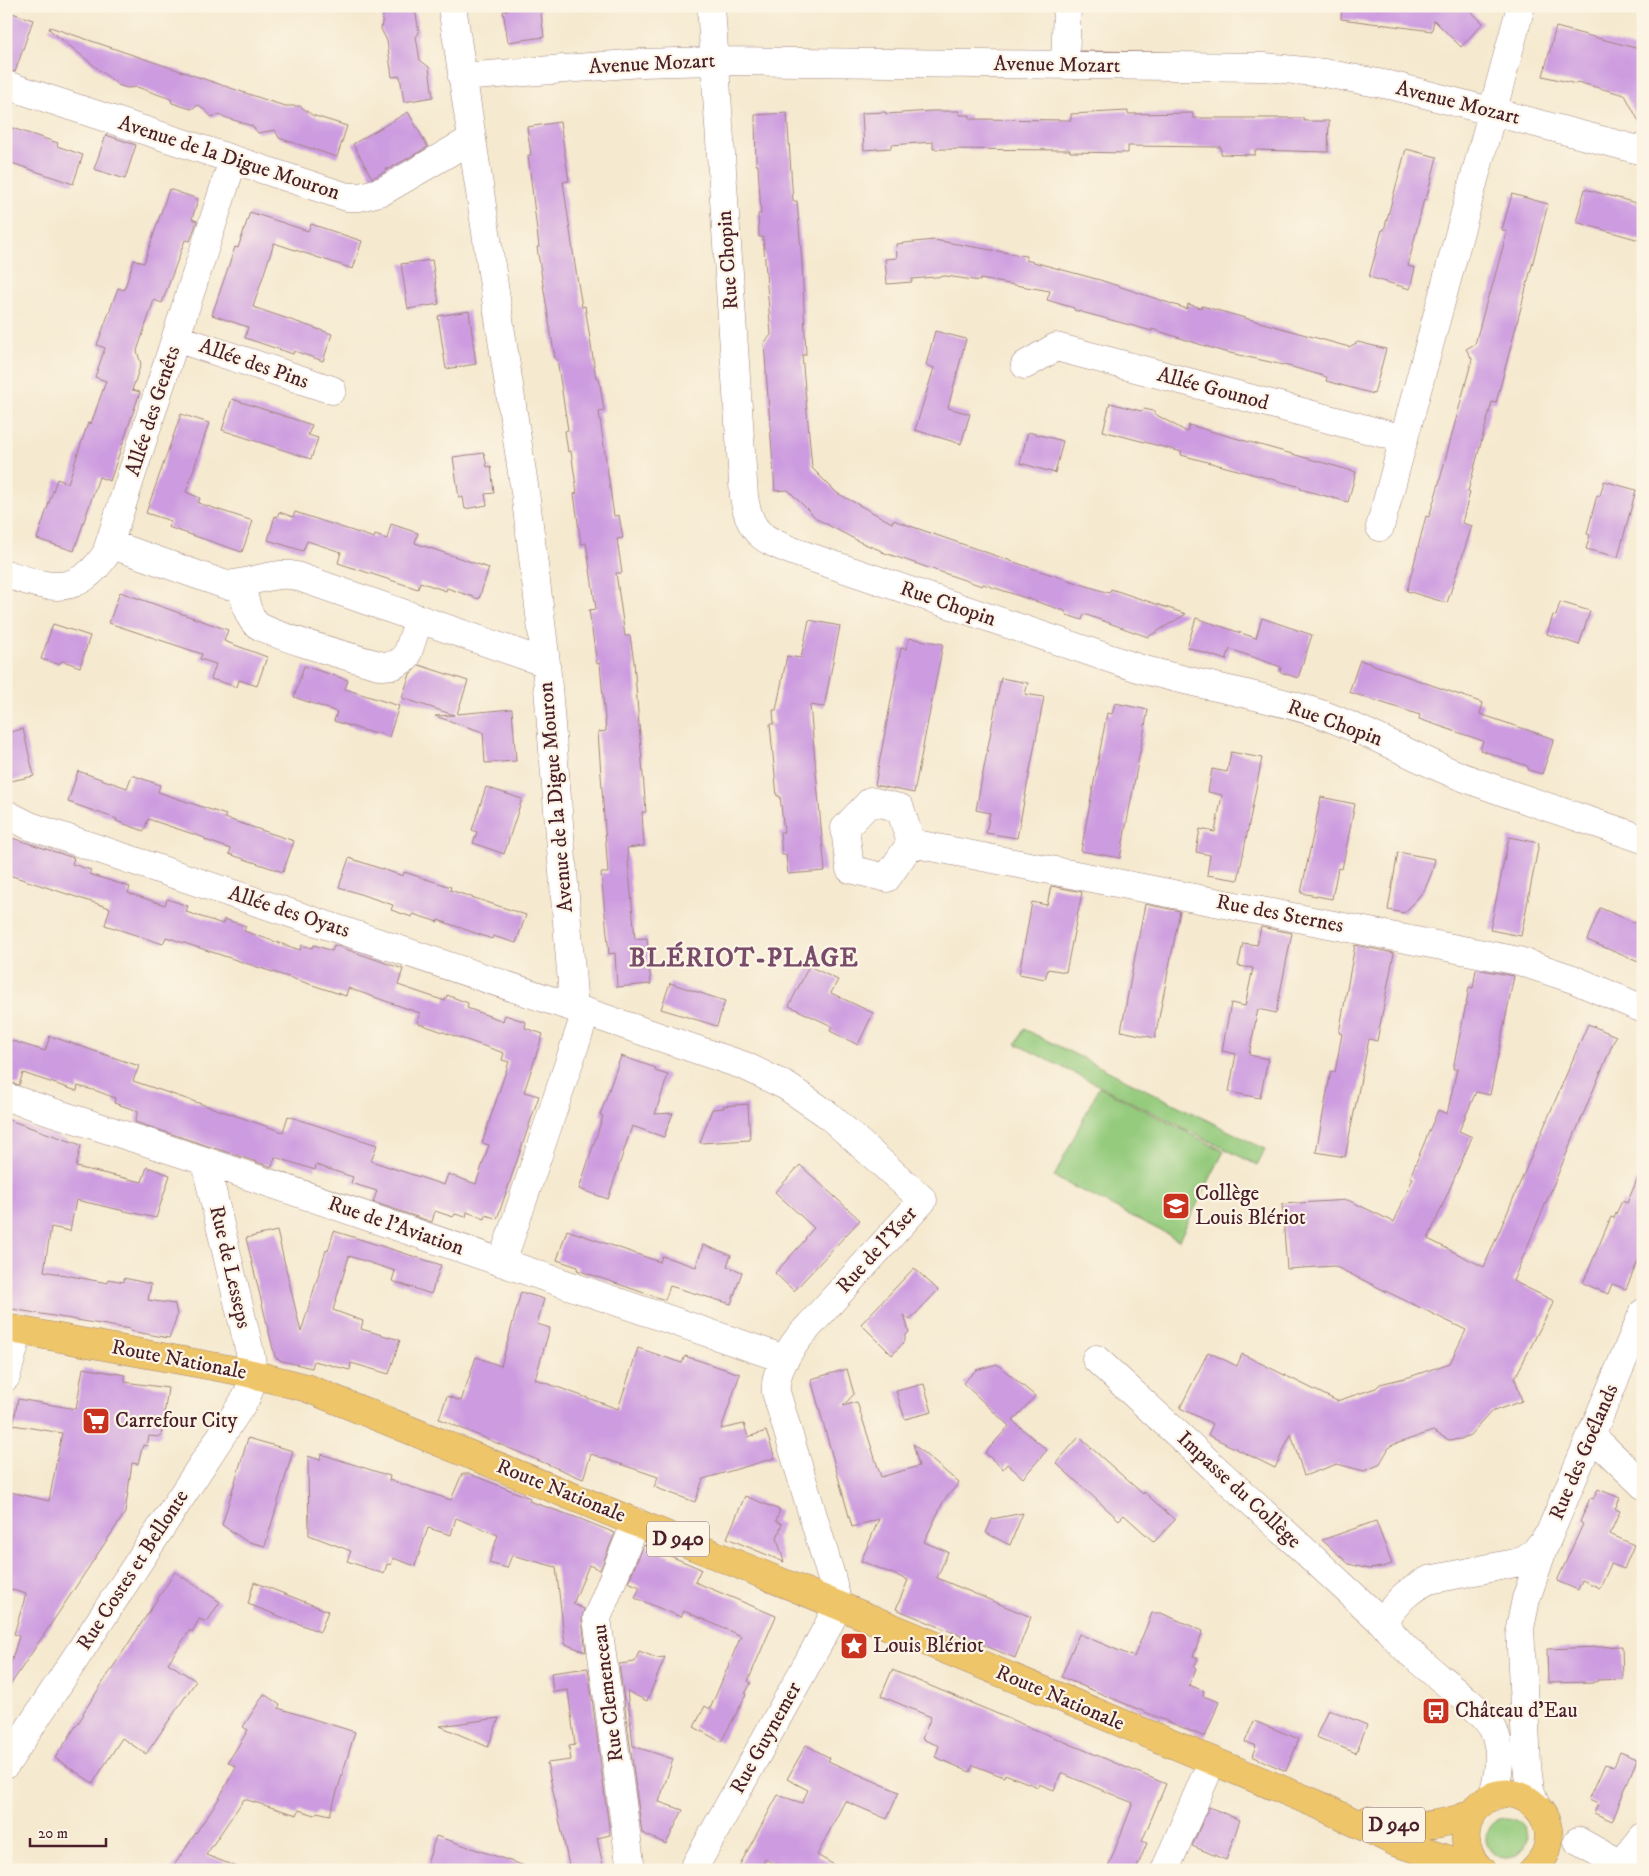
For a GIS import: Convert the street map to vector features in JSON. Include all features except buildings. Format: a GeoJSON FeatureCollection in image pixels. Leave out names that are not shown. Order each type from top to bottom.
{"type":"FeatureCollection","features":[{"type":"Feature","properties":{"kind":"main road","name":"Route Nationale"},"geometry":{"type":"LineString","coordinates":[[13,1329],[254,1374],[287,1382],[325,1395],[838,1605],[1319,1806],[1397,1844],[1471,1864]]}},
{"type":"Feature","properties":{"kind":"main road"},"geometry":{"type":"LineString","coordinates":[[1471,1864],[1465,1834],[1472,1814],[1480,1804],[1492,1797],[1512,1795],[1524,1798],[1540,1810],[1547,1823],[1549,1843],[1563,1870]]}},
{"type":"Feature","properties":{"kind":"main road","name":"Route Nationale"},"geometry":{"type":"LineString","coordinates":[[1319,1806],[1376,1822],[1397,1825],[1453,1821],[1472,1814]]}},
{"type":"Feature","properties":{"kind":"main road"},"geometry":{"type":"LineString","coordinates":[[1533,1870],[1543,1859],[1549,1843]]}},
{"type":"Feature","properties":{"kind":"street"},"geometry":{"type":"LineString","coordinates":[[452,6],[462,77]]}},
{"type":"Feature","properties":{"kind":"street","name":"Rue Chopin"},"geometry":{"type":"LineString","coordinates":[[711,6],[744,497],[750,523],[757,532],[766,539],[795,552],[1138,668],[1194,683],[1288,704],[1320,714],[1360,729],[1460,776],[1643,839]]}},
{"type":"Feature","properties":{"kind":"street"},"geometry":{"type":"LineString","coordinates":[[1065,65],[1067,6]]}},
{"type":"Feature","properties":{"kind":"street"},"geometry":{"type":"LineString","coordinates":[[1380,527],[1522,6]]}},
{"type":"Feature","properties":{"kind":"street","name":"Avenue Mozart"},"geometry":{"type":"LineString","coordinates":[[462,77],[641,63],[714,61],[1244,66],[1304,70],[1394,86],[1643,151]]}},
{"type":"Feature","properties":{"kind":"street","name":"Avenue de la Digue Mouron"},"geometry":{"type":"LineString","coordinates":[[462,77],[525,492],[546,663],[580,1010],[502,1262]]}},
{"type":"Feature","properties":{"kind":"street","name":"Avenue de la Digue Mouron"},"geometry":{"type":"LineString","coordinates":[[6,85],[346,197],[360,198],[383,191],[472,140]]}},
{"type":"Feature","properties":{"kind":"street","name":"Allée des Genêts"},"geometry":{"type":"LineString","coordinates":[[6,574],[44,586],[54,587],[74,583],[93,572],[106,554],[233,160]]}},
{"type":"Feature","properties":{"kind":"street","name":"Allée des Pins"},"geometry":{"type":"LineString","coordinates":[[176,338],[332,390]]}},
{"type":"Feature","properties":{"kind":"street","name":"Allée Gounod"},"geometry":{"type":"LineString","coordinates":[[1024,365],[1056,347],[1404,439]]}},
{"type":"Feature","properties":{"kind":"street"},"geometry":{"type":"LineString","coordinates":[[110,544],[226,585],[268,576],[288,574],[546,663]]}},
{"type":"Feature","properties":{"kind":"street"},"geometry":{"type":"LineString","coordinates":[[241,583],[250,617],[257,625],[278,634],[382,666],[394,665],[406,658],[419,619]]}},
{"type":"Feature","properties":{"kind":"street","name":"Allée des Oyats"},"geometry":{"type":"LineString","coordinates":[[6,814],[30,826],[580,1010]]}},
{"type":"Feature","properties":{"kind":"street","name":"Rue des Sternes"},"geometry":{"type":"LineString","coordinates":[[911,843],[1519,961],[1573,980],[1643,1009]]}},
{"type":"Feature","properties":{"kind":"street","name":"Rue de l'Yser"},"geometry":{"type":"LineString","coordinates":[[580,1010],[745,1066],[786,1086],[827,1114],[923,1200],[800,1336],[785,1359],[777,1376],[776,1392],[838,1605]]}},
{"type":"Feature","properties":{"kind":"street","name":"Rue de l'Aviation"},"geometry":{"type":"LineString","coordinates":[[6,1096],[205,1161],[785,1359]]}},
{"type":"Feature","properties":{"kind":"street","name":"Rue de Lesseps"},"geometry":{"type":"LineString","coordinates":[[205,1161],[254,1374]]}},
{"type":"Feature","properties":{"kind":"street","name":"Rue des Goélands"},"geometry":{"type":"LineString","coordinates":[[1520,1628],[1522,1612],[1530,1585],[1549,1535],[1643,1314]]}},
{"type":"Feature","properties":{"kind":"street"},"geometry":{"type":"LineString","coordinates":[[6,1377],[13,1329]]}},
{"type":"Feature","properties":{"kind":"street","name":"Impasse du Collège"},"geometry":{"type":"LineString","coordinates":[[1096,1359],[1382,1622]]}},
{"type":"Feature","properties":{"kind":"street","name":"Rue Costes et Bellonte"},"geometry":{"type":"LineString","coordinates":[[6,1764],[246,1398],[254,1374]]}},
{"type":"Feature","properties":{"kind":"street"},"geometry":{"type":"LineString","coordinates":[[1591,1435],[1643,1485]]}},
{"type":"Feature","properties":{"kind":"street","name":"Rue Clemenceau"},"geometry":{"type":"LineString","coordinates":[[630,1870],[597,1618],[636,1522]]}},
{"type":"Feature","properties":{"kind":"street","name":"Rue des Goélands"},"geometry":{"type":"LineString","coordinates":[[1382,1622],[1411,1589],[1429,1580],[1520,1562],[1535,1552],[1549,1535]]}},
{"type":"Feature","properties":{"kind":"street","name":"Rue des Goélands"},"geometry":{"type":"LineString","coordinates":[[1474,1570],[1493,1577],[1508,1588],[1517,1607],[1520,1628],[1527,1765],[1530,1790],[1536,1806]]}},
{"type":"Feature","properties":{"kind":"street","name":"Rue Guynemer"},"geometry":{"type":"LineString","coordinates":[[694,1870],[838,1605]]}},
{"type":"Feature","properties":{"kind":"street"},"geometry":{"type":"LineString","coordinates":[[1382,1622],[1406,1649],[1472,1706],[1492,1727],[1499,1755],[1496,1785],[1492,1797]]}},
{"type":"Feature","properties":{"kind":"street"},"geometry":{"type":"LineString","coordinates":[[1165,1870],[1212,1762]]}},
{"type":"Feature","properties":{"kind":"street"},"geometry":{"type":"LineString","coordinates":[[1578,1841],[1621,1865],[1643,1837]]}},
{"type":"Feature","properties":{"kind":"green space"},"geometry":{"type":"Polygon","coordinates":[[[1024,1029],[1265,1149],[1257,1165],[1016,1044],[1024,1029]]]}},
{"type":"Feature","properties":{"kind":"green space"},"geometry":{"type":"Polygon","coordinates":[[[1099,1087],[1224,1151],[1179,1240],[1054,1177],[1099,1087]]]}},
{"type":"Feature","properties":{"kind":"green space"},"geometry":{"type":"Polygon","coordinates":[[[1510,1818],[1517,1821],[1523,1827],[1526,1838],[1525,1846],[1517,1855],[1510,1858],[1502,1858],[1495,1855],[1487,1846],[1486,1834],[1489,1827],[1498,1819],[1510,1818]]]}},
{"type":"Feature","properties":{"kind":"place","name":"Collège Louis Blériot"},"geometry":{"type":"Point","coordinates":[1176,1206]}},
{"type":"Feature","properties":{"kind":"place","name":"Carrefour City"},"geometry":{"type":"Point","coordinates":[96,1421]}},
{"type":"Feature","properties":{"kind":"place","name":"Louis Blériot"},"geometry":{"type":"Point","coordinates":[854,1646]}},
{"type":"Feature","properties":{"kind":"place","name":"Château d'Eau"},"geometry":{"type":"Point","coordinates":[1436,1711]}},
{"type":"Feature","properties":{"kind":"district","name":"BLÉRIOT-PLAGE"},"geometry":{"type":"Point","coordinates":[744,958]}}]}
